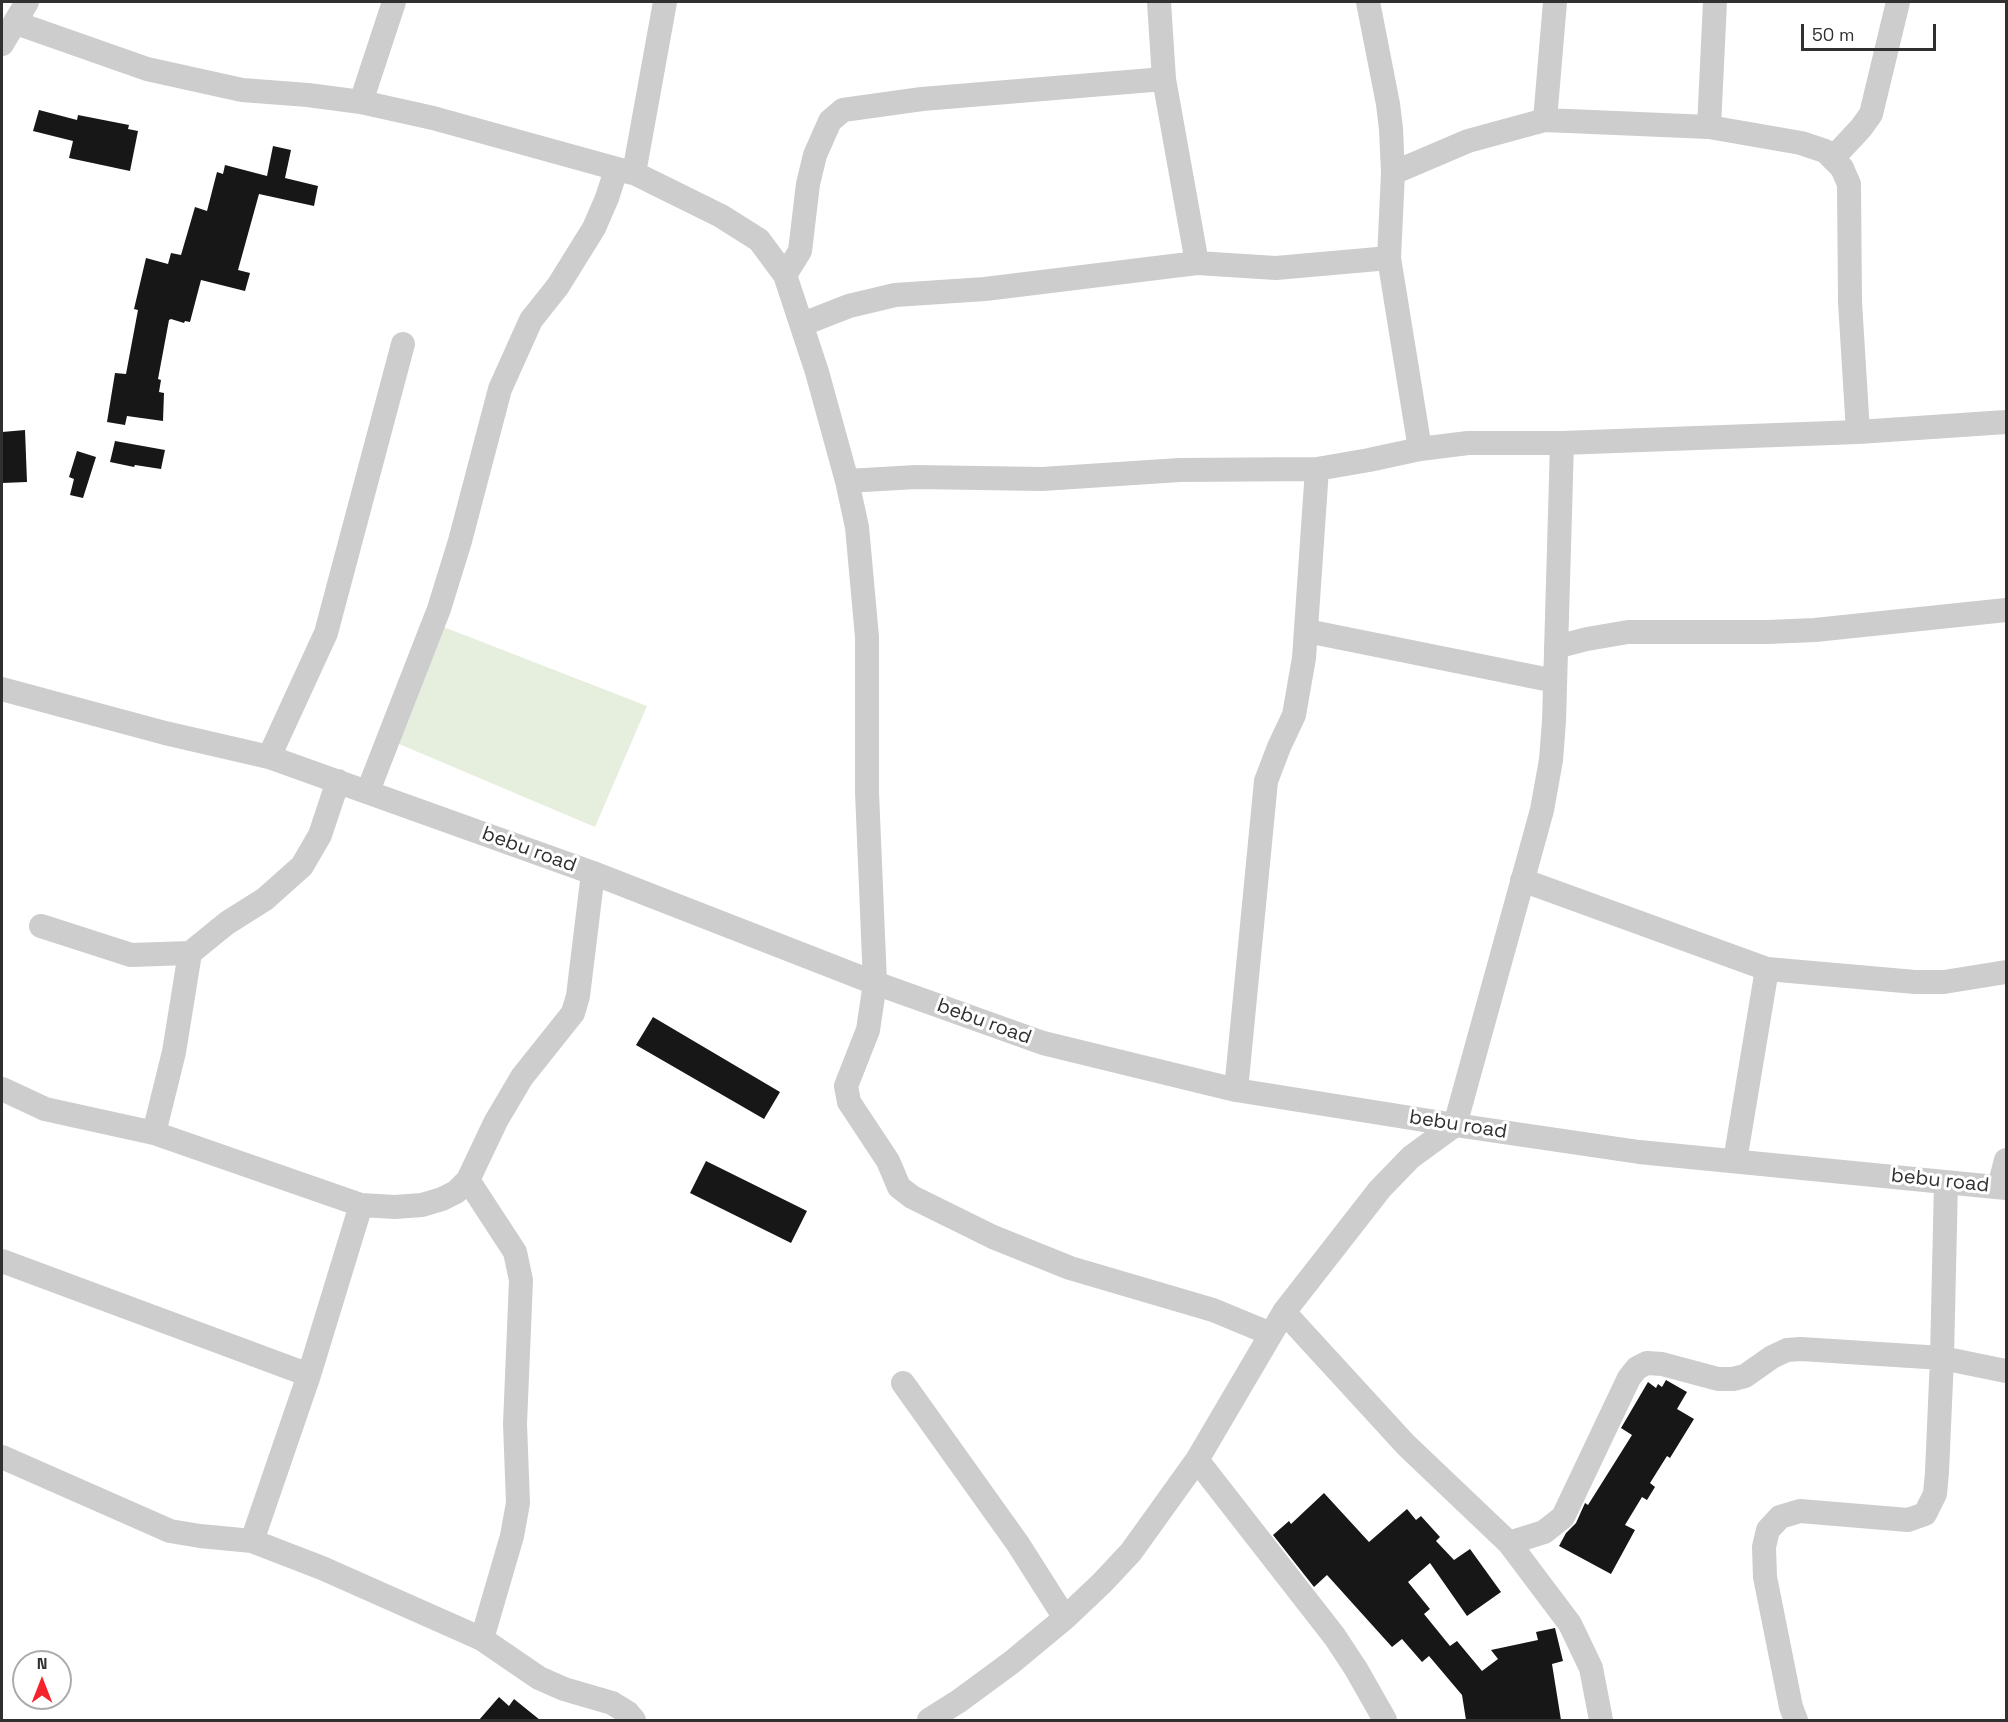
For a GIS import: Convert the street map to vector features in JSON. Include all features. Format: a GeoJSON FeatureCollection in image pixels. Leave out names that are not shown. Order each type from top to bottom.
{"type":"FeatureCollection","features":[{"type":"Feature","properties":{"kind":"street"},"geometry":{"type":"LineString","coordinates":[[2,44],[27,2]]}},
{"type":"Feature","properties":{"kind":"street"},"geometry":{"type":"LineString","coordinates":[[361,102],[394,2]]}},
{"type":"Feature","properties":{"kind":"street"},"geometry":{"type":"LineString","coordinates":[[368,791],[439,609],[460,541],[500,389],[531,320],[558,286],[594,228],[607,198],[625,171],[664,2]]}},
{"type":"Feature","properties":{"kind":"street"},"geometry":{"type":"LineString","coordinates":[[1159,2],[1164,79],[1197,263]]}},
{"type":"Feature","properties":{"kind":"street"},"geometry":{"type":"LineString","coordinates":[[1368,2],[1388,104],[1393,173],[1389,258],[1420,449]]}},
{"type":"Feature","properties":{"kind":"street"},"geometry":{"type":"LineString","coordinates":[[1545,120],[1555,2]]}},
{"type":"Feature","properties":{"kind":"street"},"geometry":{"type":"LineString","coordinates":[[1709,127],[1715,2]]}},
{"type":"Feature","properties":{"kind":"street"},"geometry":{"type":"LineString","coordinates":[[1833,158],[1871,114],[1898,2]]}},
{"type":"Feature","properties":{"kind":"street"},"geometry":{"type":"LineString","coordinates":[[16,23],[147,69],[242,90],[361,102],[433,118],[625,171],[721,216],[759,240],[785,275],[803,324],[847,481],[857,527],[867,637],[867,792],[875,983],[868,1030],[846,1086],[849,1102],[888,1161],[899,1187],[912,1197],[993,1237],[1070,1268],[1213,1310],[1271,1334]]}},
{"type":"Feature","properties":{"kind":"street"},"geometry":{"type":"LineString","coordinates":[[785,275],[800,251],[808,184],[815,155],[830,121],[843,110],[922,99],[1164,79]]}},
{"type":"Feature","properties":{"kind":"street"},"geometry":{"type":"LineString","coordinates":[[1393,173],[1468,141],[1545,120],[1709,127],[1801,143],[1825,151],[1842,168],[1849,184],[1850,302],[1858,432]]}},
{"type":"Feature","properties":{"kind":"street"},"geometry":{"type":"LineString","coordinates":[[803,324],[849,306],[895,295],[985,289],[1197,263],[1276,268],[1389,258]]}},
{"type":"Feature","properties":{"kind":"street"},"geometry":{"type":"LineString","coordinates":[[269,757],[326,633],[403,344]]}},
{"type":"Feature","properties":{"kind":"street"},"geometry":{"type":"LineString","coordinates":[[847,481],[916,477],[1042,479],[1180,470],[1317,469],[1420,449],[1468,443],[1562,443],[1858,432],[2007,422]]}},
{"type":"Feature","properties":{"kind":"street"},"geometry":{"type":"LineString","coordinates":[[928,1720],[959,1701],[1012,1662],[1102,1584],[1131,1552],[1197,1460],[1284,1312],[1380,1189],[1411,1157],[1455,1125],[1542,810],[1551,760],[1562,443]]}},
{"type":"Feature","properties":{"kind":"street"},"geometry":{"type":"LineString","coordinates":[[1236,1090],[1266,781],[1294,716],[1304,658],[1317,469]]}},
{"type":"Feature","properties":{"kind":"street"},"geometry":{"type":"LineString","coordinates":[[1556,647],[1628,632],[1815,630],[2007,610]]}},
{"type":"Feature","properties":{"kind":"street"},"geometry":{"type":"LineString","coordinates":[[1307,631],[1555,681]]}},
{"type":"Feature","properties":{"kind":"street","name":"bebu road"},"geometry":{"type":"LineString","coordinates":[[2,689],[165,733],[269,757],[593,873],[875,983],[1043,1043],[1236,1090],[1455,1125],[1639,1152],[2003,1188]]}},
{"type":"Feature","properties":{"kind":"street"},"geometry":{"type":"LineString","coordinates":[[41,926],[131,955],[190,953],[226,923],[265,899],[302,866],[320,835],[338,781]]}},
{"type":"Feature","properties":{"kind":"street"},"geometry":{"type":"LineString","coordinates":[[2,1089],[45,1109],[154,1133],[361,1205],[376,1207],[422,1205],[442,1199],[456,1192],[468,1180],[496,1121],[522,1077],[573,1013],[578,996],[593,873]]}},
{"type":"Feature","properties":{"kind":"street"},"geometry":{"type":"LineString","coordinates":[[1522,880],[1767,969],[1915,982],[1944,982],[2007,972]]}},
{"type":"Feature","properties":{"kind":"street"},"geometry":{"type":"LineString","coordinates":[[154,1133],[174,1052],[190,953]]}},
{"type":"Feature","properties":{"kind":"street"},"geometry":{"type":"LineString","coordinates":[[1735,1161],[1767,969]]}},
{"type":"Feature","properties":{"kind":"street"},"geometry":{"type":"LineString","coordinates":[[2003,1188],[2007,1160]]}},
{"type":"Feature","properties":{"kind":"street"},"geometry":{"type":"LineString","coordinates":[[468,1180],[515,1252],[521,1280],[515,1424],[518,1503],[512,1536],[482,1639]]}},
{"type":"Feature","properties":{"kind":"street"},"geometry":{"type":"LineString","coordinates":[[1796,1720],[1791,1707],[1765,1577],[1764,1547],[1768,1530],[1780,1517],[1800,1511],[1908,1520],[1925,1514],[1935,1494],[1937,1472],[1946,1182]]}},
{"type":"Feature","properties":{"kind":"street"},"geometry":{"type":"LineString","coordinates":[[252,1541],[309,1375],[361,1205]]}},
{"type":"Feature","properties":{"kind":"street"},"geometry":{"type":"LineString","coordinates":[[2,1261],[309,1375]]}},
{"type":"Feature","properties":{"kind":"street"},"geometry":{"type":"LineString","coordinates":[[1284,1312],[1406,1445],[1509,1543],[1570,1624],[1591,1668],[1600,1720]]}},
{"type":"Feature","properties":{"kind":"street"},"geometry":{"type":"LineString","coordinates":[[1509,1543],[1544,1532],[1563,1517],[1629,1378],[1637,1368],[1647,1363],[1733,1379],[1745,1376],[1772,1357],[1787,1350],[1942,1358],[2007,1371]]}},
{"type":"Feature","properties":{"kind":"street"},"geometry":{"type":"LineString","coordinates":[[903,1383],[1018,1544],[1065,1618]]}},
{"type":"Feature","properties":{"kind":"street"},"geometry":{"type":"LineString","coordinates":[[2,1456],[170,1531],[252,1541],[322,1568],[482,1639],[539,1678],[564,1689],[612,1703],[628,1713],[634,1720]]}},
{"type":"Feature","properties":{"kind":"street"},"geometry":{"type":"LineString","coordinates":[[1197,1460],[1335,1638],[1385,1720]]}},
{"type":"Feature","properties":{"kind":"green space"},"geometry":{"type":"Polygon","coordinates":[[[441,626],[647,706],[595,827],[392,741],[441,626]]]}},
{"type":"Feature","properties":{"kind":"building"},"geometry":{"type":"Polygon","coordinates":[[[39,110],[77,120],[78,115],[129,125],[128,129],[138,131],[130,171],[69,158],[73,141],[33,131],[39,110]]]}},
{"type":"Feature","properties":{"kind":"building"},"geometry":{"type":"Polygon","coordinates":[[[273,146],[291,150],[285,178],[318,186],[314,206],[259,194],[238,270],[250,273],[245,291],[201,280],[190,322],[169,320],[158,379],[161,380],[159,392],[164,393],[163,421],[127,416],[125,425],[107,422],[115,373],[126,374],[138,310],[134,309],[146,258],[168,264],[171,253],[181,255],[195,207],[207,211],[217,172],[223,174],[225,165],[267,176],[273,146]]]}},
{"type":"Feature","properties":{"kind":"building"},"geometry":{"type":"Polygon","coordinates":[[[25,430],[27,482],[2,483],[2,432],[25,430]]]}},
{"type":"Feature","properties":{"kind":"building"},"geometry":{"type":"Polygon","coordinates":[[[115,441],[165,450],[161,469],[110,462],[115,441]]]}},
{"type":"Feature","properties":{"kind":"building"},"geometry":{"type":"Polygon","coordinates":[[[77,451],[96,457],[83,498],[70,495],[74,479],[69,477],[77,451]]]}},
{"type":"Feature","properties":{"kind":"building"},"geometry":{"type":"Polygon","coordinates":[[[653,1017],[780,1092],[764,1119],[636,1045],[653,1017]]]}},
{"type":"Feature","properties":{"kind":"building"},"geometry":{"type":"Polygon","coordinates":[[[706,1161],[807,1211],[791,1243],[690,1193],[706,1161]]]}},
{"type":"Feature","properties":{"kind":"building"},"geometry":{"type":"Polygon","coordinates":[[[1666,1380],[1687,1392],[1677,1409],[1694,1419],[1670,1458],[1667,1456],[1650,1483],[1655,1487],[1647,1500],[1642,1497],[1625,1525],[1635,1530],[1611,1574],[1559,1546],[1566,1533],[1576,1523],[1585,1503],[1588,1505],[1632,1435],[1621,1428],[1648,1382],[1656,1388],[1658,1384],[1662,1387],[1666,1380]]]}},
{"type":"Feature","properties":{"kind":"building"},"geometry":{"type":"Polygon","coordinates":[[[1324,1493],[1369,1542],[1407,1509],[1416,1520],[1421,1516],[1440,1537],[1436,1541],[1454,1560],[1470,1549],[1501,1592],[1467,1616],[1430,1563],[1408,1582],[1430,1609],[1424,1614],[1450,1646],[1457,1641],[1482,1671],[1498,1659],[1491,1650],[1538,1640],[1536,1632],[1555,1628],[1563,1661],[1552,1664],[1561,1720],[1466,1720],[1462,1695],[1429,1656],[1422,1662],[1402,1639],[1392,1647],[1327,1575],[1314,1587],[1273,1535],[1289,1521],[1291,1524],[1324,1493]]]}},
{"type":"Feature","properties":{"kind":"building"},"geometry":{"type":"Polygon","coordinates":[[[499,1697],[509,1706],[514,1699],[540,1720],[479,1720],[499,1697]]]}}]}
